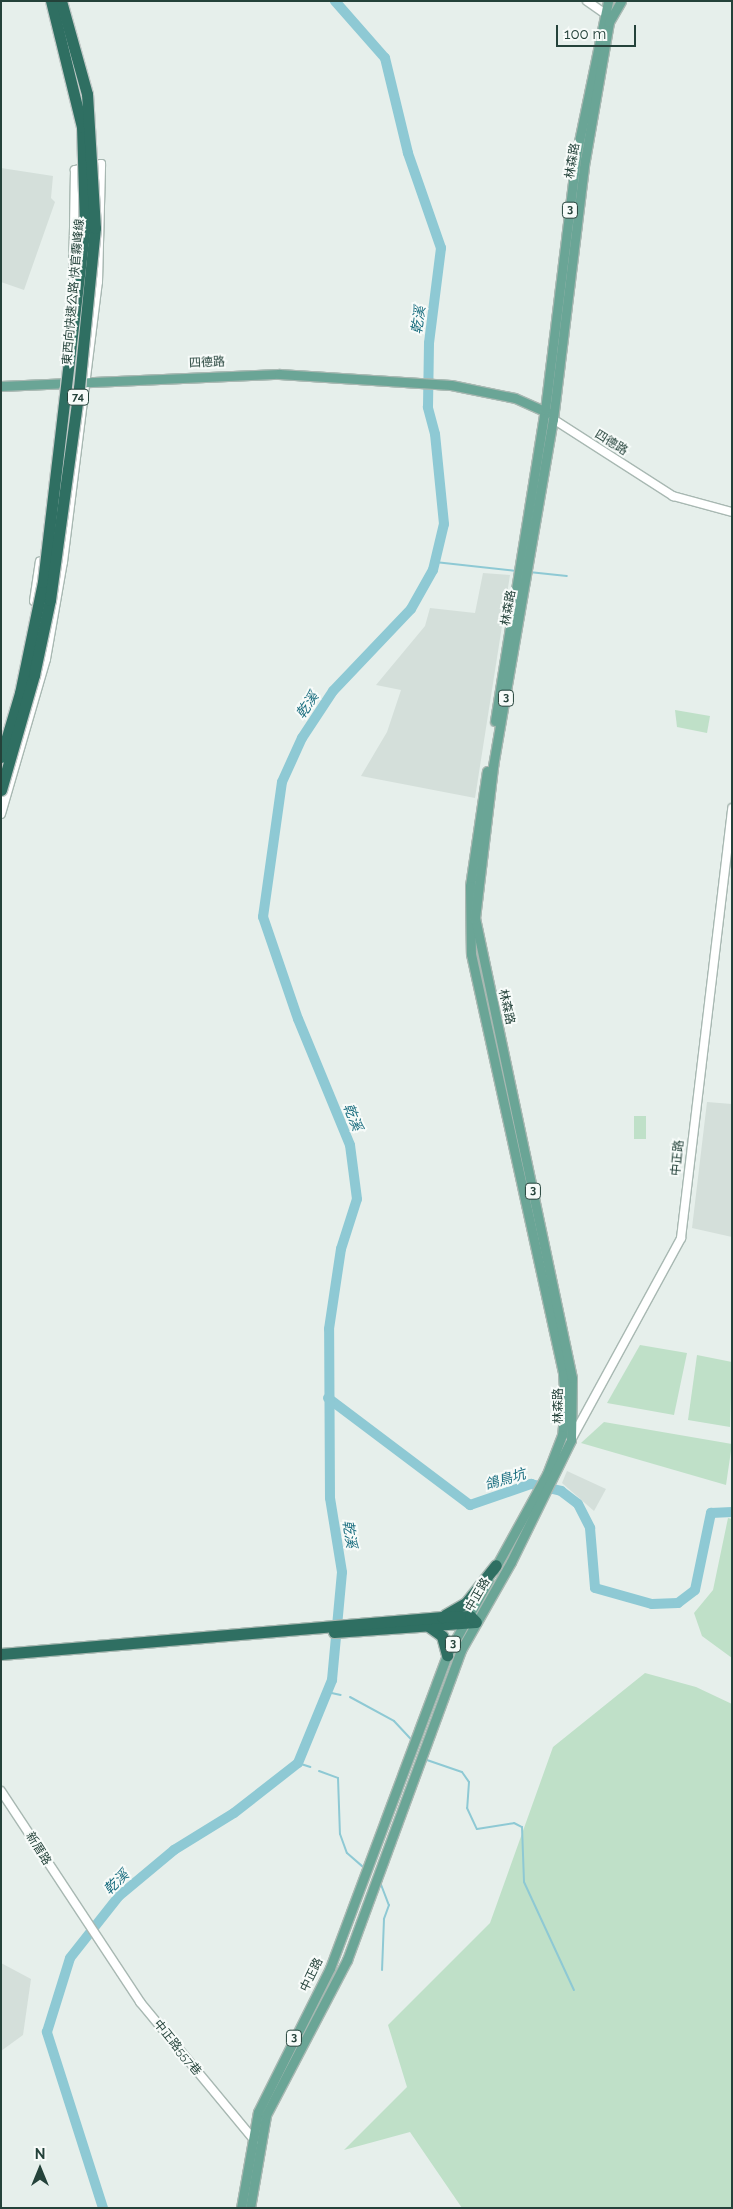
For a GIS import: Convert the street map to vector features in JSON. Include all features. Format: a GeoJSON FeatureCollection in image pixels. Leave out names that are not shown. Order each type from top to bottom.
{"type":"FeatureCollection","features":[{"type":"Feature","properties":{"kind":"highway","name":"東西向快速公路 快官霧峰線"},"geometry":{"type":"LineString","coordinates":[[1,757],[20,693],[43,582],[85,227],[82,126],[51,1]]}},
{"type":"Feature","properties":{"kind":"highway","name":"東西向快速公路 快官霧峰線"},"geometry":{"type":"LineString","coordinates":[[1,790],[34,675],[51,591],[79,388],[95,228],[88,102],[61,1]]}},
{"type":"Feature","properties":{"kind":"highway"},"geometry":{"type":"LineString","coordinates":[[442,1617],[466,1603],[496,1565]]}},
{"type":"Feature","properties":{"kind":"highway"},"geometry":{"type":"LineString","coordinates":[[1,1659],[378,1625],[442,1617],[470,1621]]}},
{"type":"Feature","properties":{"kind":"highway"},"geometry":{"type":"LineString","coordinates":[[1,1654],[378,1625],[427,1625],[470,1621]]}},
{"type":"Feature","properties":{"kind":"highway"},"geometry":{"type":"LineString","coordinates":[[427,1625],[443,1638],[447,1655]]}},
{"type":"Feature","properties":{"kind":"main road","name":"林森路"},"geometry":{"type":"LineString","coordinates":[[525,565],[576,156],[603,12],[608,1]]}},
{"type":"Feature","properties":{"kind":"main road","name":"林森路"},"geometry":{"type":"LineString","coordinates":[[525,565],[552,419],[585,160],[609,22],[621,1]]}},
{"type":"Feature","properties":{"kind":"main road","name":"四德路"},"geometry":{"type":"LineString","coordinates":[[1,386],[279,374],[451,384],[515,398],[545,410],[552,419]]}},
{"type":"Feature","properties":{"kind":"main road","name":"3"},"geometry":{"type":"LineString","coordinates":[[523,578],[525,565]]}},
{"type":"Feature","properties":{"kind":"main road","name":"林森路"},"geometry":{"type":"LineString","coordinates":[[523,578],[468,918],[471,954],[563,1374],[562,1435],[549,1479]]}},
{"type":"Feature","properties":{"kind":"main road","name":"林森路"},"geometry":{"type":"LineString","coordinates":[[523,578],[493,766],[476,918],[572,1378],[571,1440]]}},
{"type":"Feature","properties":{"kind":"main road","name":"中正路"},"geometry":{"type":"LineString","coordinates":[[549,1479],[571,1440]]}},
{"type":"Feature","properties":{"kind":"main road","name":"3"},"geometry":{"type":"LineString","coordinates":[[542,1493],[549,1479]]}},
{"type":"Feature","properties":{"kind":"main road","name":"中正路"},"geometry":{"type":"LineString","coordinates":[[250,2208],[261,2147],[275,2095],[353,1944],[470,1621],[496,1565],[542,1493]]}},
{"type":"Feature","properties":{"kind":"main road","name":"中正路"},"geometry":{"type":"LineString","coordinates":[[241,2208],[252,2137],[267,2091],[341,1940],[447,1655],[470,1621],[542,1493]]}},
{"type":"Feature","properties":{"kind":"main road"},"geometry":{"type":"LineString","coordinates":[[341,1940],[353,1944]]}},
{"type":"Feature","properties":{"kind":"street"},"geometry":{"type":"LineString","coordinates":[[587,1],[603,12]]}},
{"type":"Feature","properties":{"kind":"street"},"geometry":{"type":"LineString","coordinates":[[599,1],[603,12]]}},
{"type":"Feature","properties":{"kind":"street"},"geometry":{"type":"LineString","coordinates":[[1,739],[28,635],[64,382],[77,215],[75,170],[101,164],[100,257],[64,562],[46,659],[1,814]]}},
{"type":"Feature","properties":{"kind":"street","name":"四德路"},"geometry":{"type":"LineString","coordinates":[[552,419],[673,496],[732,512]]}},
{"type":"Feature","properties":{"kind":"street","name":"中正路"},"geometry":{"type":"LineString","coordinates":[[571,1440],[681,1238],[732,808]]}},
{"type":"Feature","properties":{"kind":"street","name":"新厝路"},"geometry":{"type":"LineString","coordinates":[[1,1791],[102,1944]]}},
{"type":"Feature","properties":{"kind":"street","name":"中正路557巷"},"geometry":{"type":"LineString","coordinates":[[102,1944],[140,2002],[261,2147]]}},
{"type":"Feature","properties":{"kind":"shaded area"},"geometry":{"type":"Polygon","coordinates":[[[1,168],[53,176],[51,198],[55,202],[24,290],[1,282],[1,168]]]}},
{"type":"Feature","properties":{"kind":"shaded area"},"geometry":{"type":"Polygon","coordinates":[[[483,573],[510,575],[475,798],[361,776],[387,732],[401,690],[376,685],[425,626],[430,608],[475,613],[483,573]]]}},
{"type":"Feature","properties":{"kind":"shaded area"},"geometry":{"type":"Polygon","coordinates":[[[707,1102],[732,1104],[732,1237],[692,1228],[707,1102]]]}},
{"type":"Feature","properties":{"kind":"shaded area"},"geometry":{"type":"Polygon","coordinates":[[[567,1471],[606,1489],[594,1511],[562,1483],[567,1471]]]}},
{"type":"Feature","properties":{"kind":"shaded area"},"geometry":{"type":"Polygon","coordinates":[[[1,1963],[31,1979],[23,2035],[1,2051],[1,1963]]]}},
{"type":"Feature","properties":{"kind":"green space"},"geometry":{"type":"Polygon","coordinates":[[[675,710],[710,716],[707,733],[677,727],[675,710]]]}},
{"type":"Feature","properties":{"kind":"green space"},"geometry":{"type":"Polygon","coordinates":[[[634,1116],[646,1116],[646,1139],[634,1139],[634,1116]]]}},
{"type":"Feature","properties":{"kind":"green space"},"geometry":{"type":"Polygon","coordinates":[[[640,1345],[687,1353],[674,1415],[607,1403],[640,1345]]]}},
{"type":"Feature","properties":{"kind":"green space"},"geometry":{"type":"Polygon","coordinates":[[[697,1355],[732,1362],[730,1427],[688,1420],[697,1355]]]}},
{"type":"Feature","properties":{"kind":"green space"},"geometry":{"type":"Polygon","coordinates":[[[604,1422],[732,1444],[726,1485],[581,1443],[604,1422]]]}},
{"type":"Feature","properties":{"kind":"green space"},"geometry":{"type":"Polygon","coordinates":[[[728,1518],[732,1519],[732,1658],[702,1636],[694,1613],[713,1590],[728,1518]]]}},
{"type":"Feature","properties":{"kind":"green space"},"geometry":{"type":"Polygon","coordinates":[[[645,1673],[696,1687],[732,1704],[732,2208],[462,2208],[410,2132],[344,2150],[407,2087],[388,2025],[490,1923],[553,1747],[645,1673]]]}},
{"type":"Feature","properties":{"kind":"waterway","name":"乾溪"},"geometry":{"type":"LineString","coordinates":[[103,2208],[47,2032],[70,1958],[119,1896],[174,1850],[234,1813],[298,1763],[332,1680],[342,1572],[330,1498],[329,1329],[341,1249],[357,1199],[350,1145],[298,1019],[263,917],[282,782],[302,738],[333,691],[411,609],[433,570],[444,524],[435,434],[428,407],[429,343],[441,248],[408,153],[385,58],[335,1]]}},
{"type":"Feature","properties":{"kind":"waterway"},"geometry":{"type":"LineString","coordinates":[[435,562],[517,571]]}},
{"type":"Feature","properties":{"kind":"waterway"},"geometry":{"type":"LineString","coordinates":[[529,572],[567,576]]}},
{"type":"Feature","properties":{"kind":"waterway","name":"鴿鳥坑"},"geometry":{"type":"LineString","coordinates":[[328,1398],[470,1505],[531,1484],[561,1491],[578,1504],[590,1528],[595,1588],[652,1604],[678,1603],[695,1590],[711,1513],[732,1512]]}},
{"type":"Feature","properties":{"kind":"waterway"},"geometry":{"type":"LineString","coordinates":[[327,1692],[341,1695]]}},
{"type":"Feature","properties":{"kind":"waterway"},"geometry":{"type":"LineString","coordinates":[[350,1697],[394,1721],[412,1740]]}},
{"type":"Feature","properties":{"kind":"waterway"},"geometry":{"type":"LineString","coordinates":[[424,1759],[462,1772],[469,1782],[467,1808],[477,1829],[514,1823],[522,1827],[524,1882],[574,1990]]}},
{"type":"Feature","properties":{"kind":"waterway"},"geometry":{"type":"LineString","coordinates":[[298,1763],[310,1767]]}},
{"type":"Feature","properties":{"kind":"waterway"},"geometry":{"type":"LineString","coordinates":[[319,1771],[338,1778],[340,1834],[347,1853],[362,1866]]}},
{"type":"Feature","properties":{"kind":"waterway"},"geometry":{"type":"LineString","coordinates":[[380,1882],[389,1905],[384,1919],[382,1970]]}}]}
